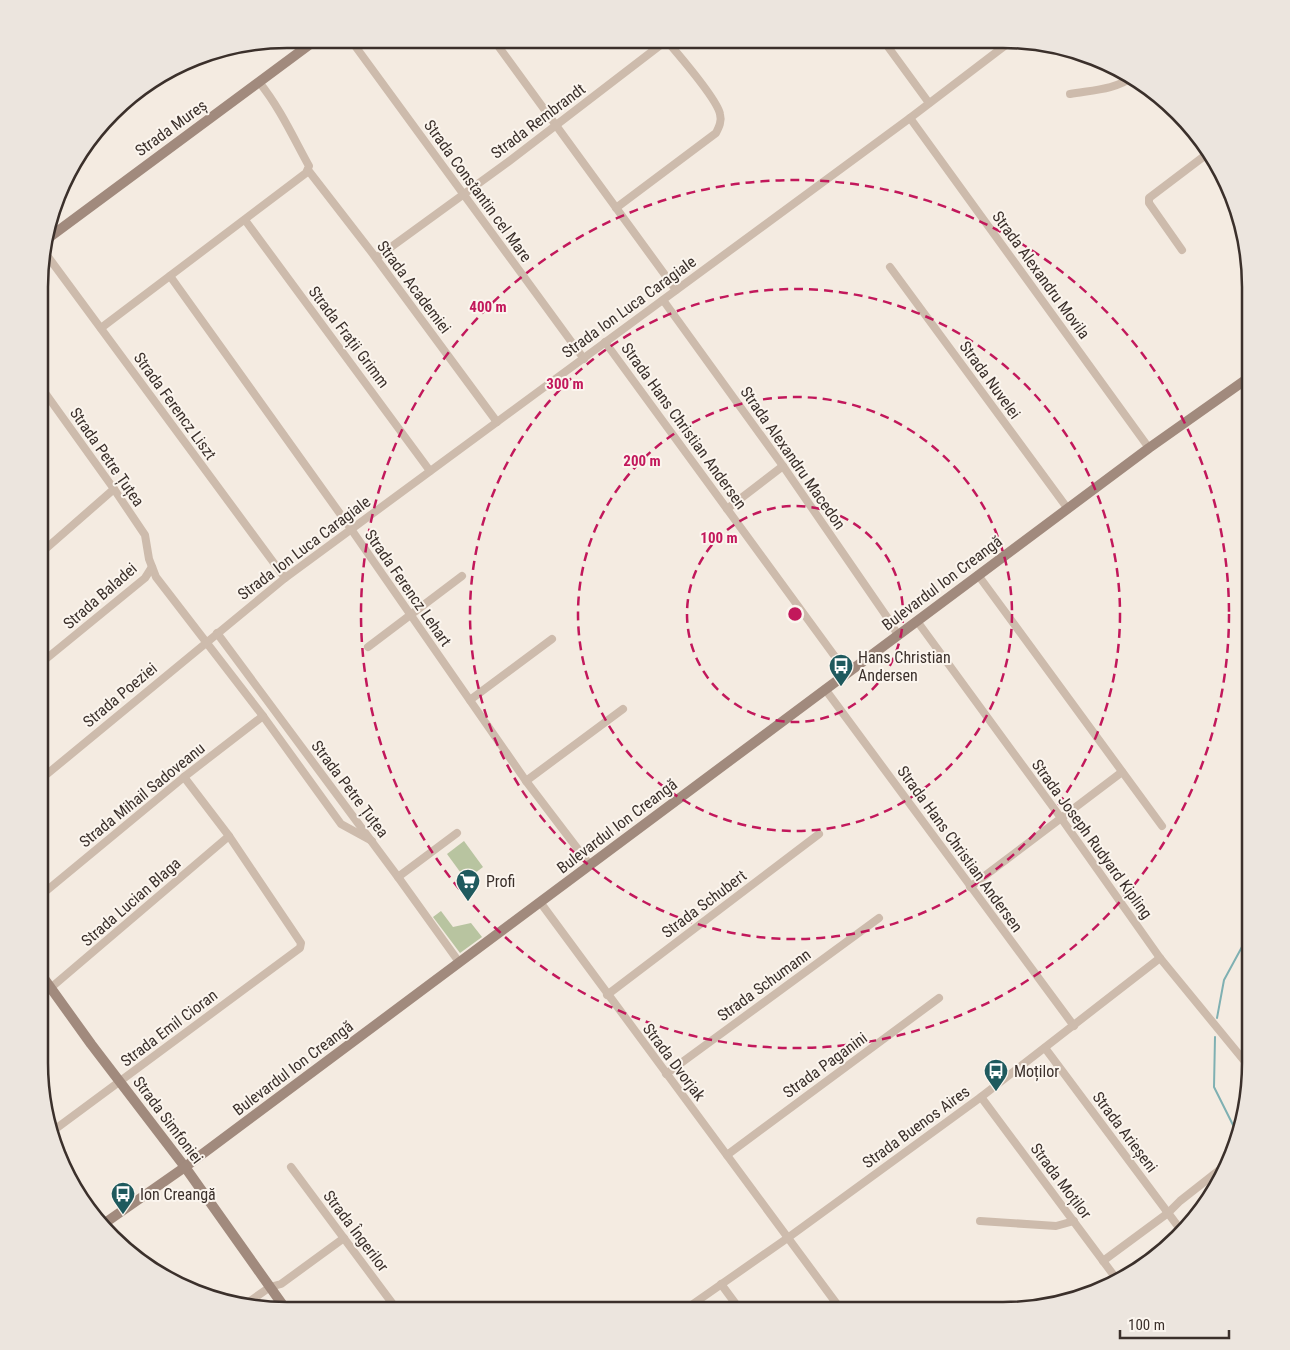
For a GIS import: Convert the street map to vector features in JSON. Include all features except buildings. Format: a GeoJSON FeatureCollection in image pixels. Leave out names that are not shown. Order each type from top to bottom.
{"type":"FeatureCollection","features":[{"type":"Feature","properties":{"kind":"street","name":"Strada Mureș"},"geometry":{"type":"LineString","coordinates":[[56,231],[305,48]]}},
{"type":"Feature","properties":{"kind":"street","name":"Strada Constantin cel Mare"},"geometry":{"type":"LineString","coordinates":[[357,48],[584,358]]}},
{"type":"Feature","properties":{"kind":"street"},"geometry":{"type":"LineString","coordinates":[[501,48],[676,290]]}},
{"type":"Feature","properties":{"kind":"street","name":"Strada Rembrandt"},"geometry":{"type":"LineString","coordinates":[[376,258],[556,125],[656,48]]}},
{"type":"Feature","properties":{"kind":"street"},"geometry":{"type":"LineString","coordinates":[[616,208],[716,133],[721,124],[720,113],[709,94],[672,48]]}},
{"type":"Feature","properties":{"kind":"street"},"geometry":{"type":"LineString","coordinates":[[889,48],[929,103]]}},
{"type":"Feature","properties":{"kind":"street","name":"Strada Ion Luca Caragiale"},"geometry":{"type":"LineString","coordinates":[[217,633],[285,578],[910,118],[999,48]]}},
{"type":"Feature","properties":{"kind":"street","name":"Strada Academiei"},"geometry":{"type":"LineString","coordinates":[[259,82],[288,125],[309,166],[308,170],[376,258],[497,422]]}},
{"type":"Feature","properties":{"kind":"street"},"geometry":{"type":"LineString","coordinates":[[1070,94],[1114,87],[1126,82]]}},
{"type":"Feature","properties":{"kind":"street","name":"Strada Alexandru Movila"},"geometry":{"type":"LineString","coordinates":[[910,118],[1149,448]]}},
{"type":"Feature","properties":{"kind":"street"},"geometry":{"type":"LineString","coordinates":[[1182,250],[1149,204],[1148,198],[1203,156]]}},
{"type":"Feature","properties":{"kind":"street"},"geometry":{"type":"LineString","coordinates":[[101,328],[245,220],[308,170]]}},
{"type":"Feature","properties":{"kind":"street","name":"Strada Frații Grimm"},"geometry":{"type":"LineString","coordinates":[[245,220],[430,471]]}},
{"type":"Feature","properties":{"kind":"street","name":"Strada Ferencz Liszt"},"geometry":{"type":"LineString","coordinates":[[50,259],[285,578]]}},
{"type":"Feature","properties":{"kind":"street","name":"Strada Nuvelei"},"geometry":{"type":"LineString","coordinates":[[890,267],[1068,508]]}},
{"type":"Feature","properties":{"kind":"street","name":"Strada Ferencz Lehart"},"geometry":{"type":"LineString","coordinates":[[170,276],[351,529],[526,781],[590,866]]}},
{"type":"Feature","properties":{"kind":"street","name":"Strada Alexandru Macedon"},"geometry":{"type":"LineString","coordinates":[[663,300],[783,466],[898,635]]}},
{"type":"Feature","properties":{"kind":"street","name":"Strada Hans Christian Andersen"},"geometry":{"type":"LineString","coordinates":[[605,342],[847,672]]}},
{"type":"Feature","properties":{"kind":"street","name":"Bulevardul Ion Creangă"},"geometry":{"type":"LineString","coordinates":[[107,1221],[186,1167],[847,672],[1149,448],[1242,382]]}},
{"type":"Feature","properties":{"kind":"street","name":"Strada Petre Țuțea"},"geometry":{"type":"LineString","coordinates":[[48,397],[145,535],[156,577],[268,722],[340,824],[372,841]]}},
{"type":"Feature","properties":{"kind":"street"},"geometry":{"type":"LineString","coordinates":[[727,508],[783,466]]}},
{"type":"Feature","properties":{"kind":"street"},"geometry":{"type":"LineString","coordinates":[[48,547],[114,489]]}},
{"type":"Feature","properties":{"kind":"street","name":"Strada Baladei"},"geometry":{"type":"LineString","coordinates":[[48,657],[145,578],[152,567]]}},
{"type":"Feature","properties":{"kind":"street"},"geometry":{"type":"LineString","coordinates":[[978,575],[1162,826]]}},
{"type":"Feature","properties":{"kind":"street"},"geometry":{"type":"LineString","coordinates":[[368,647],[462,576]]}},
{"type":"Feature","properties":{"kind":"street","name":"Strada Joseph Rudyard Kipling"},"geometry":{"type":"LineString","coordinates":[[917,621],[1061,818],[1160,958],[1242,1058]]}},
{"type":"Feature","properties":{"kind":"street","name":"Strada Petre Țuțea"},"geometry":{"type":"LineString","coordinates":[[217,633],[372,841],[459,962]]}},
{"type":"Feature","properties":{"kind":"street","name":"Strada Poeziei"},"geometry":{"type":"LineString","coordinates":[[48,773],[217,633]]}},
{"type":"Feature","properties":{"kind":"street"},"geometry":{"type":"LineString","coordinates":[[470,700],[552,639]]}},
{"type":"Feature","properties":{"kind":"street","name":"Strada Hans Christian Andersen"},"geometry":{"type":"LineString","coordinates":[[825,689],[1074,1026]]}},
{"type":"Feature","properties":{"kind":"street"},"geometry":{"type":"LineString","coordinates":[[526,781],[623,709]]}},
{"type":"Feature","properties":{"kind":"street"},"geometry":{"type":"LineString","coordinates":[[268,722],[278,715]]}},
{"type":"Feature","properties":{"kind":"street","name":"Strada Mihail Sadoveanu"},"geometry":{"type":"LineString","coordinates":[[48,889],[184,777],[263,716]]}},
{"type":"Feature","properties":{"kind":"street"},"geometry":{"type":"LineString","coordinates":[[970,887],[1122,772]]}},
{"type":"Feature","properties":{"kind":"street"},"geometry":{"type":"LineString","coordinates":[[184,777],[229,836]]}},
{"type":"Feature","properties":{"kind":"street"},"geometry":{"type":"LineString","coordinates":[[398,877],[457,833]]}},
{"type":"Feature","properties":{"kind":"street","name":"Strada Schubert"},"geometry":{"type":"LineString","coordinates":[[607,995],[819,834]]}},
{"type":"Feature","properties":{"kind":"street","name":"Strada Emil Cioran"},"geometry":{"type":"LineString","coordinates":[[57,1129],[300,948],[301,943],[229,836]]}},
{"type":"Feature","properties":{"kind":"street","name":"Strada Lucian Blaga"},"geometry":{"type":"LineString","coordinates":[[48,991],[229,836]]}},
{"type":"Feature","properties":{"kind":"street","name":"Strada Dvorjak"},"geometry":{"type":"LineString","coordinates":[[540,902],[835,1302]]}},
{"type":"Feature","properties":{"kind":"street","name":"Strada Schumann"},"geometry":{"type":"LineString","coordinates":[[666,1074],[879,918]]}},
{"type":"Feature","properties":{"kind":"street","name":"Strada Buenos Aires"},"geometry":{"type":"LineString","coordinates":[[696,1302],[981,1097],[1160,958]]}},
{"type":"Feature","properties":{"kind":"street","name":"Strada Simfoniei"},"geometry":{"type":"LineString","coordinates":[[48,985],[186,1167],[281,1302]]}},
{"type":"Feature","properties":{"kind":"street","name":"Strada Paganini"},"geometry":{"type":"LineString","coordinates":[[727,1155],[939,998]]}},
{"type":"Feature","properties":{"kind":"street","name":"Strada Arieșeni"},"geometry":{"type":"LineString","coordinates":[[1045,1048],[1178,1226]]}},
{"type":"Feature","properties":{"kind":"street","name":"Strada Moților"},"geometry":{"type":"LineString","coordinates":[[981,1097],[1114,1275]]}},
{"type":"Feature","properties":{"kind":"street","name":"Strada Îngerilor"},"geometry":{"type":"LineString","coordinates":[[291,1167],[391,1302]]}},
{"type":"Feature","properties":{"kind":"street"},"geometry":{"type":"LineString","coordinates":[[1104,1261],[1168,1213],[1216,1173]]}},
{"type":"Feature","properties":{"kind":"street"},"geometry":{"type":"LineString","coordinates":[[980,1221],[1056,1226],[1074,1221]]}},
{"type":"Feature","properties":{"kind":"street"},"geometry":{"type":"LineString","coordinates":[[252,1300],[270,1287],[281,1284],[344,1238]]}},
{"type":"Feature","properties":{"kind":"street"},"geometry":{"type":"LineString","coordinates":[[721,1284],[734,1302]]}},
{"type":"Feature","properties":{"kind":"green space"},"geometry":{"type":"Polygon","coordinates":[[[464,841],[483,867],[466,880],[447,854],[464,841]]]}},
{"type":"Feature","properties":{"kind":"green space"},"geometry":{"type":"Polygon","coordinates":[[[441,911],[453,927],[471,923],[482,937],[460,953],[433,917],[441,911]]]}},
{"type":"Feature","properties":{"kind":"waterway"},"geometry":{"type":"LineString","coordinates":[[1217,1018],[1224,980],[1242,947]]}},
{"type":"Feature","properties":{"kind":"waterway"},"geometry":{"type":"LineString","coordinates":[[1215,1037],[1214,1087],[1234,1126]]}},
{"type":"Feature","properties":{"kind":"place","name":"Hans Christian Andersen"},"geometry":{"type":"Point","coordinates":[841,687]}},
{"type":"Feature","properties":{"kind":"place","name":"Profi"},"geometry":{"type":"Point","coordinates":[468,902]}},
{"type":"Feature","properties":{"kind":"place","name":"Moților"},"geometry":{"type":"Point","coordinates":[996,1092]}},
{"type":"Feature","properties":{"kind":"place","name":"Ion Creangă"},"geometry":{"type":"Point","coordinates":[123,1215]}}]}
